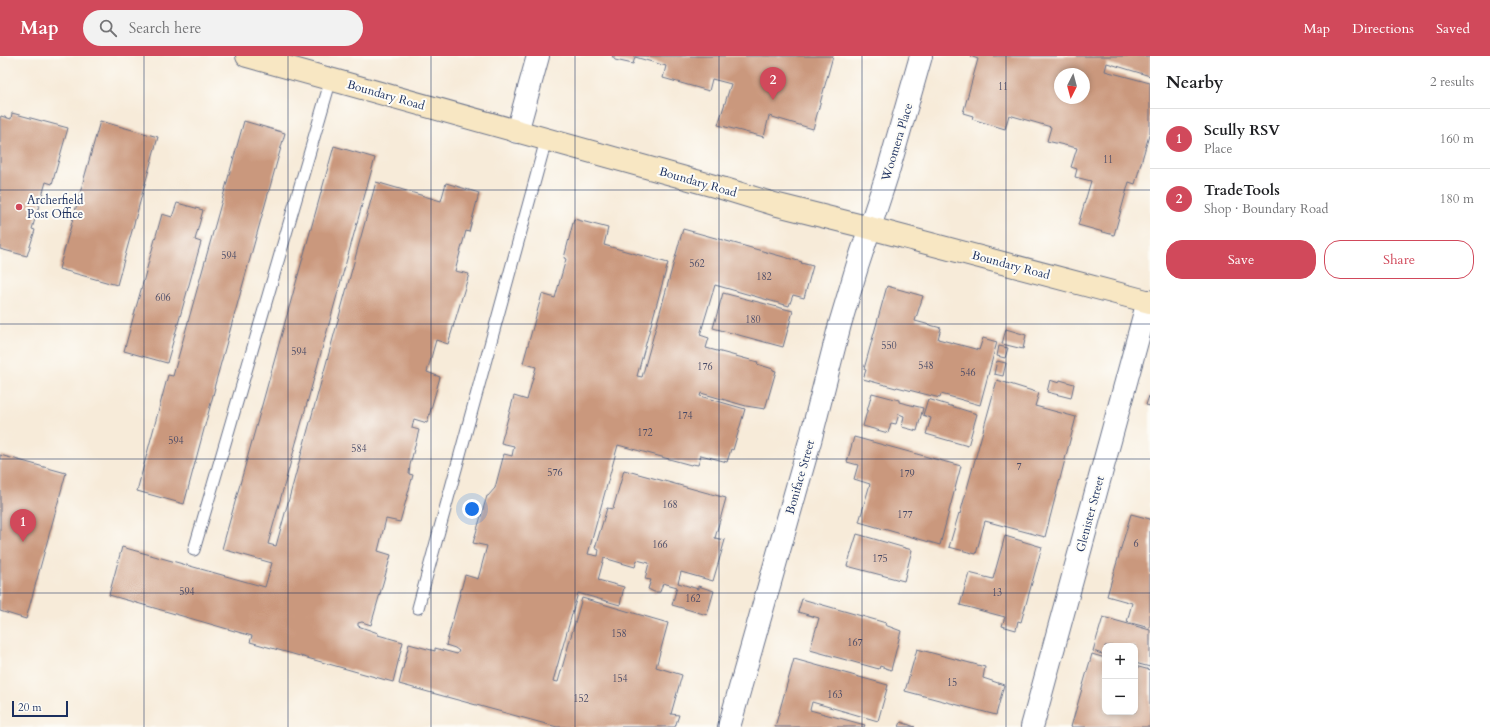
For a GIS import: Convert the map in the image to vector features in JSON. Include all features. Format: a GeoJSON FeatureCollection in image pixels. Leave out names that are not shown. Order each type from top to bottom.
{"type":"FeatureCollection","features":[{"type":"Feature","properties":{"kind":"main road","name":"Boundary Road"},"geometry":{"type":"LineString","coordinates":[[247,56],[774,204],[1149,302]]}},
{"type":"Feature","properties":{"kind":"street"},"geometry":{"type":"LineString","coordinates":[[517,132],[538,56]]}},
{"type":"Feature","properties":{"kind":"street","name":"Woomera Place"},"geometry":{"type":"LineString","coordinates":[[870,228],[887,175],[921,56]]}},
{"type":"Feature","properties":{"kind":"street","name":"Boniface Street"},"geometry":{"type":"LineString","coordinates":[[729,727],[810,441],[840,324],[870,228]]}},
{"type":"Feature","properties":{"kind":"street","name":"Glenister Street"},"geometry":{"type":"LineString","coordinates":[[1032,727],[1149,302]]}},
{"type":"Feature","properties":{"kind":"lane"},"geometry":{"type":"LineString","coordinates":[[194,550],[331,79]]}},
{"type":"Feature","properties":{"kind":"lane"},"geometry":{"type":"LineString","coordinates":[[418,608],[546,140]]}},
{"type":"Feature","properties":{"kind":"building"},"geometry":{"type":"Polygon","coordinates":[[[612,56],[833,56],[813,129],[769,116],[764,137],[718,125],[731,84],[712,79],[709,91],[663,78],[666,66],[635,57],[633,64],[615,60],[612,56]]]}},
{"type":"Feature","properties":{"kind":"building"},"geometry":{"type":"Polygon","coordinates":[[[970,56],[1150,56],[1150,76],[1107,63],[1105,71],[1150,83],[1150,132],[1135,184],[1129,182],[1114,235],[1078,225],[1091,181],[1075,177],[1077,169],[1071,167],[1077,148],[1047,141],[1051,127],[1009,115],[1005,129],[972,119],[973,116],[963,113],[978,59],[970,56]]]}},
{"type":"Feature","properties":{"kind":"building","name":"Archerfield Post Office"},"geometry":{"type":"Polygon","coordinates":[[[12,113],[68,128],[52,184],[46,182],[32,229],[35,230],[27,256],[0,249],[0,118],[1,116],[11,119],[12,113]]]}},
{"type":"Feature","properties":{"kind":"building"},"geometry":{"type":"Polygon","coordinates":[[[100,121],[158,137],[117,285],[59,269],[100,121]]]}},
{"type":"Feature","properties":{"kind":"building"},"geometry":{"type":"Polygon","coordinates":[[[244,121],[285,133],[214,388],[184,504],[137,491],[168,375],[173,376],[244,121]]]}},
{"type":"Feature","properties":{"kind":"building"},"geometry":{"type":"Polygon","coordinates":[[[334,146],[375,158],[268,544],[276,546],[376,182],[441,201],[446,183],[479,193],[469,232],[466,231],[455,271],[469,274],[448,344],[436,340],[427,372],[440,377],[427,423],[414,419],[412,428],[419,430],[410,465],[409,474],[413,475],[400,522],[386,519],[378,551],[391,555],[371,625],[362,622],[358,623],[358,626],[378,633],[378,635],[403,642],[393,682],[250,642],[252,636],[109,595],[122,547],[265,587],[272,563],[222,549],[334,146]]]}},
{"type":"Feature","properties":{"kind":"building"},"geometry":{"type":"Polygon","coordinates":[[[177,203],[203,210],[195,240],[201,242],[167,363],[124,351],[162,214],[172,217],[177,203]]]}},
{"type":"Feature","properties":{"kind":"building"},"geometry":{"type":"Polygon","coordinates":[[[574,219],[608,228],[604,245],[668,263],[637,376],[642,377],[683,229],[813,266],[804,298],[793,295],[789,306],[715,285],[700,335],[709,338],[706,348],[758,362],[757,364],[776,371],[765,409],[746,406],[701,393],[700,396],[745,409],[733,450],[731,449],[727,462],[701,455],[698,465],[691,465],[618,445],[588,554],[598,556],[599,550],[595,548],[607,508],[613,509],[624,470],[726,498],[715,538],[725,540],[713,581],[681,572],[678,583],[698,589],[698,586],[714,591],[707,615],[672,605],[677,587],[663,583],[660,592],[654,592],[648,589],[651,580],[645,579],[649,563],[637,560],[635,567],[604,558],[598,580],[624,587],[620,605],[578,593],[553,681],[558,682],[582,598],[668,623],[656,667],[682,675],[671,714],[679,715],[675,727],[557,727],[399,684],[409,644],[435,651],[435,648],[457,654],[459,651],[446,645],[465,575],[478,579],[487,546],[473,543],[487,496],[495,488],[504,454],[512,456],[514,446],[501,443],[514,396],[527,400],[536,367],[523,363],[542,294],[555,298],[566,259],[564,258],[574,219]]]}},
{"type":"Feature","properties":{"kind":"building"},"geometry":{"type":"Polygon","coordinates":[[[887,286],[923,296],[915,321],[941,328],[938,339],[979,350],[983,338],[997,342],[980,405],[941,394],[940,398],[863,379],[866,370],[864,369],[887,286]]]}},
{"type":"Feature","properties":{"kind":"building"},"geometry":{"type":"Polygon","coordinates":[[[723,293],[793,311],[783,347],[713,328],[723,293]]]}},
{"type":"Feature","properties":{"kind":"building"},"geometry":{"type":"Polygon","coordinates":[[[1006,329],[1026,335],[1023,349],[1002,344],[1006,329]]]}},
{"type":"Feature","properties":{"kind":"building"},"geometry":{"type":"Polygon","coordinates":[[[999,346],[1008,348],[1005,358],[997,356],[999,346]]]}},
{"type":"Feature","properties":{"kind":"building"},"geometry":{"type":"Polygon","coordinates":[[[997,361],[1006,363],[1003,376],[994,374],[997,361]]]}},
{"type":"Feature","properties":{"kind":"building"},"geometry":{"type":"Polygon","coordinates":[[[997,380],[1039,393],[1035,406],[1076,417],[1045,537],[985,521],[976,554],[949,547],[959,513],[960,514],[997,380]]]}},
{"type":"Feature","properties":{"kind":"building"},"geometry":{"type":"Polygon","coordinates":[[[1050,380],[1059,383],[1060,380],[1074,384],[1071,398],[1047,392],[1050,380]]]}},
{"type":"Feature","properties":{"kind":"building"},"geometry":{"type":"Polygon","coordinates":[[[872,393],[923,408],[917,431],[902,427],[904,416],[899,414],[896,424],[891,423],[888,433],[863,426],[872,393]]]}},
{"type":"Feature","properties":{"kind":"building"},"geometry":{"type":"Polygon","coordinates":[[[1150,393],[1150,406],[1146,405],[1150,393]]]}},
{"type":"Feature","properties":{"kind":"building"},"geometry":{"type":"Polygon","coordinates":[[[928,399],[977,414],[968,446],[926,434],[931,418],[923,415],[928,399]]]}},
{"type":"Feature","properties":{"kind":"building"},"geometry":{"type":"Polygon","coordinates":[[[854,437],[961,466],[940,545],[859,522],[870,484],[854,479],[858,465],[847,462],[854,437]]]}},
{"type":"Feature","properties":{"kind":"building"},"geometry":{"type":"Polygon","coordinates":[[[0,455],[66,473],[26,619],[0,611],[0,455]]]}},
{"type":"Feature","properties":{"kind":"building"},"geometry":{"type":"Polygon","coordinates":[[[1131,514],[1150,519],[1150,628],[1127,622],[1132,603],[1107,596],[1131,514]]]}},
{"type":"Feature","properties":{"kind":"building"},"geometry":{"type":"Polygon","coordinates":[[[857,534],[912,550],[904,581],[847,566],[857,534]]]}},
{"type":"Feature","properties":{"kind":"building"},"geometry":{"type":"Polygon","coordinates":[[[1005,536],[1042,547],[1021,622],[1018,621],[1016,630],[1002,626],[1005,617],[960,605],[969,573],[993,579],[1005,536]]]}},
{"type":"Feature","properties":{"kind":"building"},"geometry":{"type":"Polygon","coordinates":[[[802,599],[886,623],[885,625],[901,631],[891,670],[880,666],[879,669],[810,650],[819,618],[798,612],[802,599]]]}},
{"type":"Feature","properties":{"kind":"building"},"geometry":{"type":"Polygon","coordinates":[[[1103,617],[1150,630],[1150,667],[1138,664],[1138,643],[1102,643],[1102,654],[1093,651],[1103,617]]]}},
{"type":"Feature","properties":{"kind":"building"},"geometry":{"type":"Polygon","coordinates":[[[917,649],[985,667],[983,678],[1004,685],[996,715],[905,691],[917,649]]]}},
{"type":"Feature","properties":{"kind":"building"},"geometry":{"type":"Polygon","coordinates":[[[1092,654],[1102,657],[1102,715],[1138,715],[1138,667],[1150,670],[1150,727],[1071,727],[1092,654]]]}},
{"type":"Feature","properties":{"kind":"building"},"geometry":{"type":"Polygon","coordinates":[[[794,659],[888,685],[878,721],[812,702],[810,710],[865,725],[864,727],[775,727],[794,659]]]}},
{"type":"Feature","properties":{"kind":"building"},"geometry":{"type":"Polygon","coordinates":[[[901,722],[915,727],[899,727],[901,722]]]}},
{"type":"Feature","properties":{"kind":"place","name":"TradeTools"},"geometry":{"type":"Point","coordinates":[773,100]}},
{"type":"Feature","properties":{"kind":"place","name":"Archerfield Post Office"},"geometry":{"type":"Point","coordinates":[19,207]}},
{"type":"Feature","properties":{"kind":"place","name":"Scully RSV"},"geometry":{"type":"Point","coordinates":[23,542]}}]}
